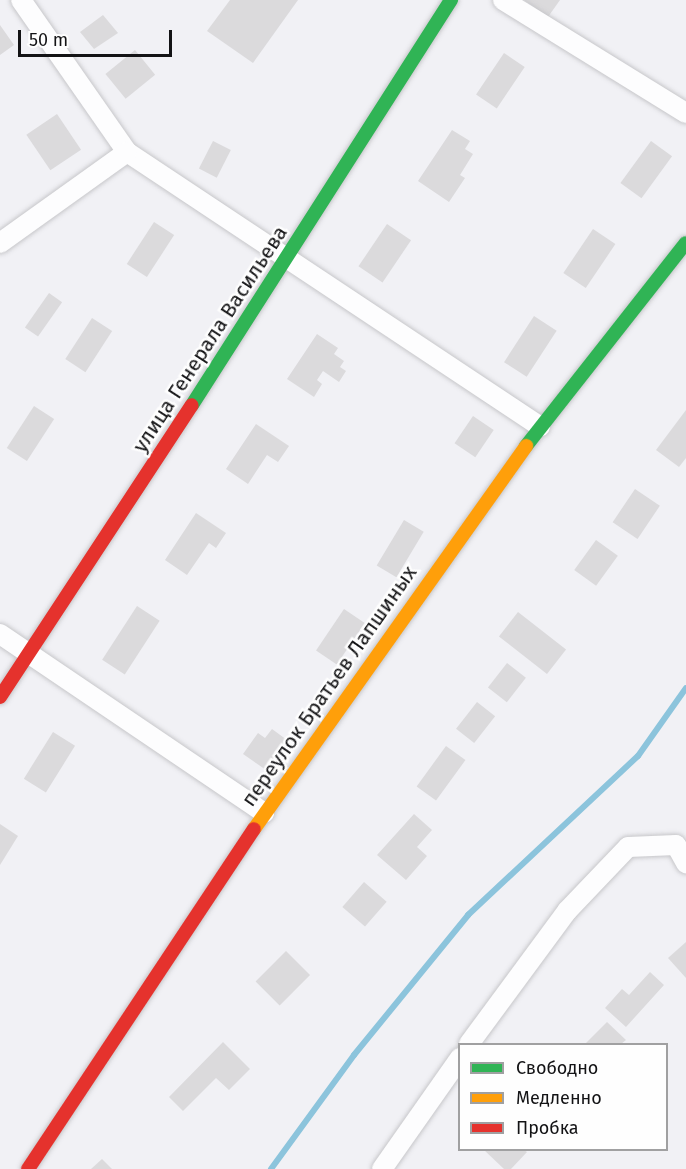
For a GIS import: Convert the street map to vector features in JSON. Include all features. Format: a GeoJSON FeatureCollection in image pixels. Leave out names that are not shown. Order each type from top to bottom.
{"type":"FeatureCollection","features":[{"type":"Feature","properties":{"kind":"street"},"geometry":{"type":"LineString","coordinates":[[21,0],[127,152],[540,426]]}},
{"type":"Feature","properties":{"kind":"street","name":"улица Генерала Васильева"},"geometry":{"type":"LineString","coordinates":[[0,697],[289,259],[390,102],[451,0]]}},
{"type":"Feature","properties":{"kind":"street"},"geometry":{"type":"LineString","coordinates":[[503,0],[686,113]]}},
{"type":"Feature","properties":{"kind":"street"},"geometry":{"type":"LineString","coordinates":[[390,102],[419,20]]}},
{"type":"Feature","properties":{"kind":"street"},"geometry":{"type":"LineString","coordinates":[[0,243],[127,152]]}},
{"type":"Feature","properties":{"kind":"street","name":"переулок Братьев Лапшиных"},"geometry":{"type":"LineString","coordinates":[[28,1169],[264,813],[540,426],[686,243]]}},
{"type":"Feature","properties":{"kind":"street"},"geometry":{"type":"LineString","coordinates":[[0,634],[264,813]]}},
{"type":"Feature","properties":{"kind":"street"},"geometry":{"type":"LineString","coordinates":[[470,1043],[567,911],[628,847],[676,845],[686,862]]}},
{"type":"Feature","properties":{"kind":"street"},"geometry":{"type":"LineString","coordinates":[[382,1169],[458,1059]]}},
{"type":"Feature","properties":{"kind":"building"},"geometry":{"type":"Polygon","coordinates":[[[230,0],[298,0],[253,63],[207,31],[230,0]]]}},
{"type":"Feature","properties":{"kind":"building"},"geometry":{"type":"Polygon","coordinates":[[[524,0],[560,0],[548,17],[524,0]]]}},
{"type":"Feature","properties":{"kind":"building"},"geometry":{"type":"Polygon","coordinates":[[[103,15],[118,33],[94,49],[80,32],[103,15]]]}},
{"type":"Feature","properties":{"kind":"building"},"geometry":{"type":"Polygon","coordinates":[[[0,25],[14,45],[0,55],[0,25]]]}},
{"type":"Feature","properties":{"kind":"building"},"geometry":{"type":"Polygon","coordinates":[[[135,50],[155,75],[126,99],[105,74],[135,50]]]}},
{"type":"Feature","properties":{"kind":"building"},"geometry":{"type":"Polygon","coordinates":[[[504,53],[525,67],[497,108],[476,94],[504,53]]]}},
{"type":"Feature","properties":{"kind":"building"},"geometry":{"type":"Polygon","coordinates":[[[57,114],[81,150],[50,170],[26,135],[57,114]]]}},
{"type":"Feature","properties":{"kind":"building"},"geometry":{"type":"Polygon","coordinates":[[[452,130],[470,141],[465,149],[473,154],[460,175],[465,178],[449,202],[418,181],[452,130]]]}},
{"type":"Feature","properties":{"kind":"building"},"geometry":{"type":"Polygon","coordinates":[[[213,141],[231,150],[217,178],[199,169],[213,141]]]}},
{"type":"Feature","properties":{"kind":"building"},"geometry":{"type":"Polygon","coordinates":[[[651,141],[672,156],[641,198],[620,183],[651,141]]]}},
{"type":"Feature","properties":{"kind":"building"},"geometry":{"type":"Polygon","coordinates":[[[154,222],[174,235],[147,277],[127,264],[154,222]]]}},
{"type":"Feature","properties":{"kind":"building"},"geometry":{"type":"Polygon","coordinates":[[[387,224],[411,240],[383,282],[358,266],[387,224]]]}},
{"type":"Feature","properties":{"kind":"building"},"geometry":{"type":"Polygon","coordinates":[[[593,229],[615,244],[586,288],[563,273],[593,229]]]}},
{"type":"Feature","properties":{"kind":"building"},"geometry":{"type":"Polygon","coordinates":[[[49,293],[62,302],[38,337],[25,327],[49,293]]]}},
{"type":"Feature","properties":{"kind":"building"},"geometry":{"type":"Polygon","coordinates":[[[534,316],[557,331],[527,377],[504,362],[534,316]]]}},
{"type":"Feature","properties":{"kind":"building"},"geometry":{"type":"Polygon","coordinates":[[[92,318],[112,331],[85,372],[65,359],[92,318]]]}},
{"type":"Feature","properties":{"kind":"building"},"geometry":{"type":"Polygon","coordinates":[[[317,334],[338,348],[334,354],[344,361],[340,367],[346,371],[339,382],[323,371],[317,380],[322,384],[314,397],[287,379],[317,334]]]}},
{"type":"Feature","properties":{"kind":"building"},"geometry":{"type":"Polygon","coordinates":[[[34,406],[54,419],[27,461],[7,448],[34,406]]]}},
{"type":"Feature","properties":{"kind":"building"},"geometry":{"type":"Polygon","coordinates":[[[686,410],[686,458],[679,467],[656,450],[686,410]]]}},
{"type":"Feature","properties":{"kind":"building"},"geometry":{"type":"Polygon","coordinates":[[[473,416],[494,430],[475,457],[455,443],[473,416]]]}},
{"type":"Feature","properties":{"kind":"building"},"geometry":{"type":"Polygon","coordinates":[[[256,424],[289,446],[278,462],[267,455],[248,484],[226,469],[256,424]]]}},
{"type":"Feature","properties":{"kind":"building"},"geometry":{"type":"Polygon","coordinates":[[[635,489],[660,506],[638,539],[613,522],[635,489]]]}},
{"type":"Feature","properties":{"kind":"building"},"geometry":{"type":"Polygon","coordinates":[[[196,513],[226,533],[216,548],[209,543],[187,575],[165,560],[196,513]]]}},
{"type":"Feature","properties":{"kind":"building"},"geometry":{"type":"Polygon","coordinates":[[[404,520],[424,532],[396,577],[377,565],[404,520]]]}},
{"type":"Feature","properties":{"kind":"building"},"geometry":{"type":"Polygon","coordinates":[[[596,540],[618,556],[596,586],[574,570],[596,540]]]}},
{"type":"Feature","properties":{"kind":"building"},"geometry":{"type":"Polygon","coordinates":[[[137,606],[160,621],[125,674],[102,660],[137,606]]]}},
{"type":"Feature","properties":{"kind":"building"},"geometry":{"type":"Polygon","coordinates":[[[344,609],[365,623],[337,664],[316,650],[344,609]]]}},
{"type":"Feature","properties":{"kind":"building"},"geometry":{"type":"Polygon","coordinates":[[[518,612],[566,650],[547,674],[499,636],[518,612]]]}},
{"type":"Feature","properties":{"kind":"building"},"geometry":{"type":"Polygon","coordinates":[[[507,663],[526,678],[507,702],[488,687],[507,663]]]}},
{"type":"Feature","properties":{"kind":"building"},"geometry":{"type":"Polygon","coordinates":[[[477,702],[495,716],[474,743],[456,729],[477,702]]]}},
{"type":"Feature","properties":{"kind":"building"},"geometry":{"type":"Polygon","coordinates":[[[272,729],[287,740],[266,770],[243,754],[258,733],[265,738],[272,729]]]}},
{"type":"Feature","properties":{"kind":"building"},"geometry":{"type":"Polygon","coordinates":[[[53,732],[75,746],[46,792],[24,779],[53,732]]]}},
{"type":"Feature","properties":{"kind":"building"},"geometry":{"type":"Polygon","coordinates":[[[446,746],[465,760],[436,801],[417,786],[446,746]]]}},
{"type":"Feature","properties":{"kind":"building"},"geometry":{"type":"Polygon","coordinates":[[[414,814],[432,830],[417,847],[427,856],[406,880],[377,855],[414,814]]]}},
{"type":"Feature","properties":{"kind":"building"},"geometry":{"type":"Polygon","coordinates":[[[0,824],[18,836],[0,865],[0,824]]]}},
{"type":"Feature","properties":{"kind":"building"},"geometry":{"type":"Polygon","coordinates":[[[364,882],[387,902],[365,927],[342,907],[364,882]]]}},
{"type":"Feature","properties":{"kind":"building"},"geometry":{"type":"Polygon","coordinates":[[[686,942],[686,978],[668,958],[686,942]]]}},
{"type":"Feature","properties":{"kind":"building"},"geometry":{"type":"Polygon","coordinates":[[[286,951],[310,975],[280,1005],[256,981],[286,951]]]}},
{"type":"Feature","properties":{"kind":"building"},"geometry":{"type":"Polygon","coordinates":[[[650,972],[664,985],[626,1027],[605,1008],[622,989],[629,995],[650,972]]]}},
{"type":"Feature","properties":{"kind":"building"},"geometry":{"type":"Polygon","coordinates":[[[607,1022],[626,1040],[622,1043],[586,1043],[607,1022]]]}},
{"type":"Feature","properties":{"kind":"building"},"geometry":{"type":"Polygon","coordinates":[[[223,1042],[250,1069],[229,1090],[216,1078],[183,1111],[169,1097],[223,1042]]]}},
{"type":"Feature","properties":{"kind":"building"},"geometry":{"type":"Polygon","coordinates":[[[485,1151],[527,1152],[511,1169],[504,1169],[485,1151]]]}},
{"type":"Feature","properties":{"kind":"building"},"geometry":{"type":"Polygon","coordinates":[[[102,1159],[112,1169],[91,1169],[102,1159]]]}},
{"type":"Feature","properties":{"kind":"waterway"},"geometry":{"type":"LineString","coordinates":[[271,1169],[354,1055],[468,915],[638,756],[686,688]]}},
{"type":"Feature","properties":{"kind":"traffic: fast"},"geometry":{"type":"LineString","coordinates":[[192,405],[451,0]]}},
{"type":"Feature","properties":{"kind":"traffic: fast"},"geometry":{"type":"LineString","coordinates":[[526,446],[686,243]]}},
{"type":"Feature","properties":{"kind":"traffic: slow"},"geometry":{"type":"LineString","coordinates":[[254,829],[526,446]]}},
{"type":"Feature","properties":{"kind":"traffic: jam"},"geometry":{"type":"LineString","coordinates":[[0,697],[192,405]]}},
{"type":"Feature","properties":{"kind":"traffic: jam"},"geometry":{"type":"LineString","coordinates":[[28,1169],[254,829]]}}]}
